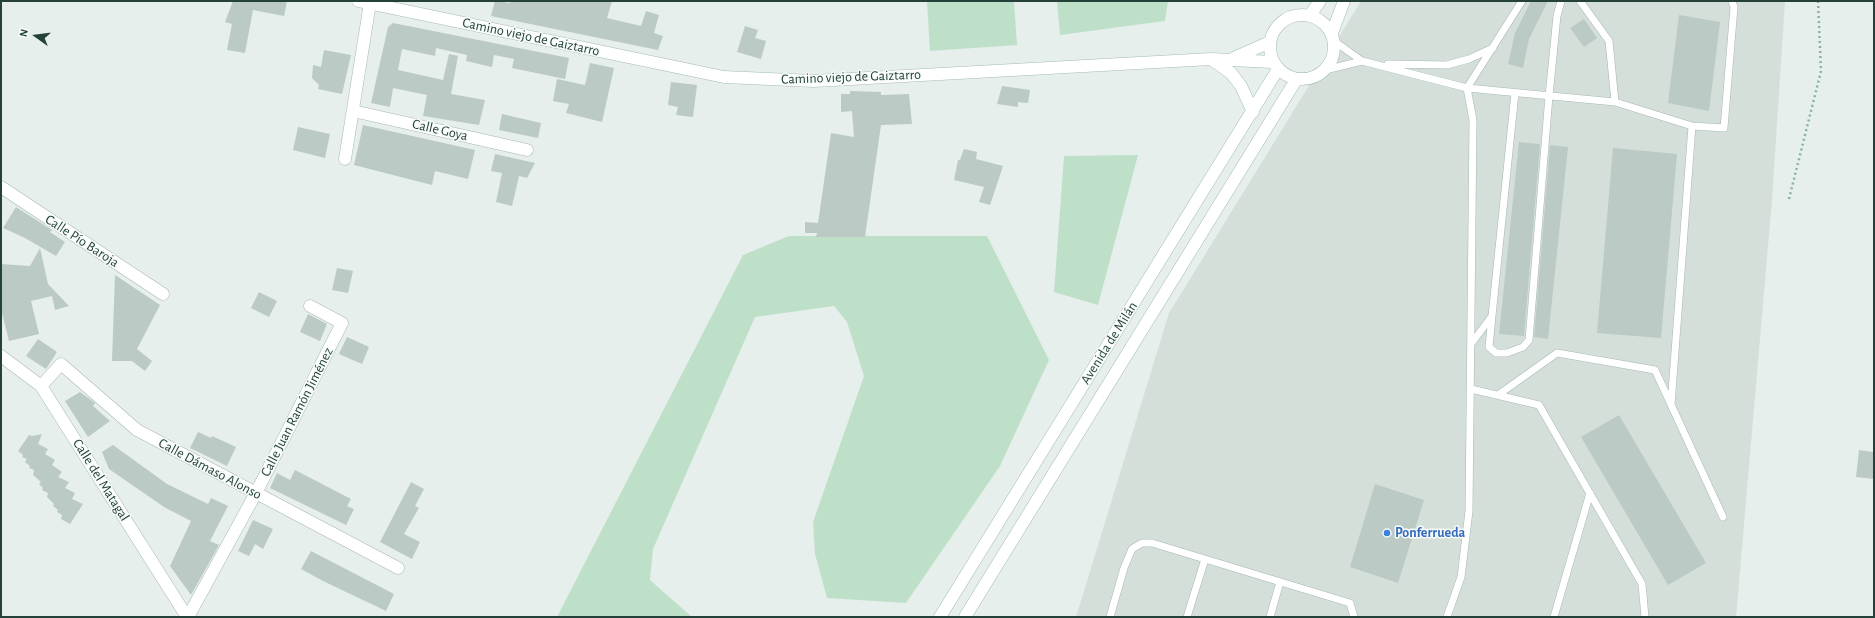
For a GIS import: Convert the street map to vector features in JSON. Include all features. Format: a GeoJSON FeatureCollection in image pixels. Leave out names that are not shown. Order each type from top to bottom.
{"type":"FeatureCollection","features":[{"type":"Feature","properties":{"kind":"street"},"geometry":{"type":"LineString","coordinates":[[1310,16],[1320,1]]}},
{"type":"Feature","properties":{"kind":"street"},"geometry":{"type":"LineString","coordinates":[[1333,37],[1325,24],[1310,16],[1300,15],[1290,17],[1279,24],[1272,34],[1270,53],[1275,66],[1286,76],[1296,80],[1307,80],[1325,70],[1334,56],[1333,37],[1344,1]]}},
{"type":"Feature","properties":{"kind":"street"},"geometry":{"type":"LineString","coordinates":[[345,159],[353,111],[364,2]]}},
{"type":"Feature","properties":{"kind":"street","name":"Camino viejo de Gaiztarro"},"geometry":{"type":"LineString","coordinates":[[364,2],[724,77],[814,81],[1211,59],[1231,59],[1275,66]]}},
{"type":"Feature","properties":{"kind":"street","name":"Camino viejo de Gaiztarro"},"geometry":{"type":"LineString","coordinates":[[1231,59],[1270,42]]}},
{"type":"Feature","properties":{"kind":"street"},"geometry":{"type":"LineString","coordinates":[[1211,59],[1231,73],[1241,86],[1253,112]]}},
{"type":"Feature","properties":{"kind":"street","name":"Avenida de Milán"},"geometry":{"type":"LineString","coordinates":[[940,617],[1253,112],[1275,66]]}},
{"type":"Feature","properties":{"kind":"street","name":"Avenida de Milán"},"geometry":{"type":"LineString","coordinates":[[966,617],[1296,80]]}},
{"type":"Feature","properties":{"kind":"street","name":"Calle Goya"},"geometry":{"type":"LineString","coordinates":[[353,111],[527,150]]}},
{"type":"Feature","properties":{"kind":"street","name":"Calle Pío Baroja"},"geometry":{"type":"LineString","coordinates":[[1,187],[163,294]]}},
{"type":"Feature","properties":{"kind":"street","name":"Calle Juan Ramón Jiménez"},"geometry":{"type":"LineString","coordinates":[[188,617],[256,493],[342,323],[310,306]]}},
{"type":"Feature","properties":{"kind":"street","name":"Calle del Matagal"},"geometry":{"type":"LineString","coordinates":[[1,356],[41,386],[188,617]]}},
{"type":"Feature","properties":{"kind":"street","name":"Calle Dámaso Alonso"},"geometry":{"type":"LineString","coordinates":[[41,386],[61,364],[137,430],[398,568]]}},
{"type":"Feature","properties":{"kind":"lane"},"geometry":{"type":"LineString","coordinates":[[1447,617],[1461,577],[1469,511],[1473,120],[1467,88],[1522,1]]}},
{"type":"Feature","properties":{"kind":"lane"},"geometry":{"type":"LineString","coordinates":[[1515,93],[1489,347],[1496,353],[1507,353],[1522,347],[1529,340],[1549,96],[1557,16],[1561,1]]}},
{"type":"Feature","properties":{"kind":"lane"},"geometry":{"type":"LineString","coordinates":[[1580,1],[1609,41],[1615,102]]}},
{"type":"Feature","properties":{"kind":"lane"},"geometry":{"type":"LineString","coordinates":[[1325,70],[1362,61],[1467,88],[1615,102],[1692,126],[1724,128],[1734,6],[1732,1]]}},
{"type":"Feature","properties":{"kind":"lane"},"geometry":{"type":"LineString","coordinates":[[1333,37],[1362,61]]}},
{"type":"Feature","properties":{"kind":"lane"},"geometry":{"type":"LineString","coordinates":[[1372,63],[1447,65],[1469,59],[1493,48]]}},
{"type":"Feature","properties":{"kind":"lane"},"geometry":{"type":"LineString","coordinates":[[1671,405],[1692,126]]}},
{"type":"Feature","properties":{"kind":"lane"},"geometry":{"type":"LineString","coordinates":[[1471,344],[1492,316]]}},
{"type":"Feature","properties":{"kind":"lane"},"geometry":{"type":"LineString","coordinates":[[1498,395],[1557,353],[1655,370],[1723,518]]}},
{"type":"Feature","properties":{"kind":"lane"},"geometry":{"type":"LineString","coordinates":[[1471,389],[1539,405],[1642,584],[1645,617]]}},
{"type":"Feature","properties":{"kind":"lane"},"geometry":{"type":"LineString","coordinates":[[1554,617],[1590,493]]}},
{"type":"Feature","properties":{"kind":"lane"},"geometry":{"type":"LineString","coordinates":[[1110,617],[1124,568],[1132,549],[1142,544],[1152,543],[1350,603],[1354,617]]}},
{"type":"Feature","properties":{"kind":"lane"},"geometry":{"type":"LineString","coordinates":[[1188,617],[1205,559]]}},
{"type":"Feature","properties":{"kind":"lane"},"geometry":{"type":"LineString","coordinates":[[1270,617],[1280,582]]}},
{"type":"Feature","properties":{"kind":"path"},"geometry":{"type":"LineString","coordinates":[[1789,199],[1821,71],[1818,1]]}},
{"type":"Feature","properties":{"kind":"shaded area"},"geometry":{"type":"Polygon","coordinates":[[[1361,1],[1785,1],[1772,200],[1736,617],[1076,617],[1169,313],[1361,1]]]}},
{"type":"Feature","properties":{"kind":"green space"},"geometry":{"type":"Polygon","coordinates":[[[927,1],[1014,1],[1017,45],[930,51],[927,1]]]}},
{"type":"Feature","properties":{"kind":"green space"},"geometry":{"type":"Polygon","coordinates":[[[1057,1],[1168,1],[1165,21],[1060,35],[1057,1]]]}},
{"type":"Feature","properties":{"kind":"green space"},"geometry":{"type":"Polygon","coordinates":[[[1138,155],[1098,305],[1054,292],[1064,156],[1138,155]]]}},
{"type":"Feature","properties":{"kind":"green space"},"geometry":{"type":"Polygon","coordinates":[[[789,236],[987,236],[1049,360],[1000,466],[906,603],[827,598],[815,554],[813,522],[864,376],[847,322],[834,306],[755,317],[653,549],[650,580],[692,617],[557,617],[743,255],[789,236]]]}},
{"type":"Feature","properties":{"kind":"building"},"geometry":{"type":"Polygon","coordinates":[[[233,1],[287,1],[284,16],[253,10],[245,53],[227,50],[232,24],[225,22],[233,1]]]}},
{"type":"Feature","properties":{"kind":"building"},"geometry":{"type":"Polygon","coordinates":[[[495,1],[510,3],[510,1],[612,1],[607,18],[641,26],[646,11],[659,15],[654,33],[663,36],[658,50],[491,16],[495,1]]]}},
{"type":"Feature","properties":{"kind":"building"},"geometry":{"type":"Polygon","coordinates":[[[1531,1],[1548,1],[1529,39],[1523,68],[1508,64],[1515,33],[1531,1]]]}},
{"type":"Feature","properties":{"kind":"building"},"geometry":{"type":"Polygon","coordinates":[[[1679,15],[1720,22],[1709,111],[1668,103],[1679,15]]]}},
{"type":"Feature","properties":{"kind":"building"},"geometry":{"type":"Polygon","coordinates":[[[1584,19],[1597,38],[1584,47],[1570,28],[1584,19]]]}},
{"type":"Feature","properties":{"kind":"building"},"geometry":{"type":"Polygon","coordinates":[[[393,23],[569,58],[565,79],[512,68],[514,59],[494,55],[492,67],[466,61],[467,55],[436,48],[435,56],[402,49],[398,70],[443,80],[449,54],[458,56],[451,94],[485,100],[479,125],[423,116],[427,95],[393,88],[390,107],[371,103],[388,27],[393,23]]]}},
{"type":"Feature","properties":{"kind":"building"},"geometry":{"type":"Polygon","coordinates":[[[745,26],[758,30],[755,38],[766,41],[761,59],[737,52],[745,26]]]}},
{"type":"Feature","properties":{"kind":"building"},"geometry":{"type":"Polygon","coordinates":[[[324,50],[351,55],[342,94],[318,89],[319,85],[312,78],[313,65],[321,67],[324,50]]]}},
{"type":"Feature","properties":{"kind":"building"},"geometry":{"type":"Polygon","coordinates":[[[590,63],[614,68],[602,122],[566,113],[569,104],[553,101],[557,79],[585,85],[590,63]]]}},
{"type":"Feature","properties":{"kind":"building"},"geometry":{"type":"Polygon","coordinates":[[[671,82],[697,85],[693,117],[676,115],[678,107],[668,105],[671,82]]]}},
{"type":"Feature","properties":{"kind":"building"},"geometry":{"type":"Polygon","coordinates":[[[1002,86],[1030,90],[1028,103],[1018,102],[1018,107],[997,104],[1002,86]]]}},
{"type":"Feature","properties":{"kind":"building"},"geometry":{"type":"Polygon","coordinates":[[[850,91],[881,92],[881,95],[909,94],[912,124],[881,125],[865,237],[816,237],[817,233],[805,233],[805,222],[818,223],[831,133],[854,137],[852,111],[841,112],[841,94],[850,94],[850,91]]]}},
{"type":"Feature","properties":{"kind":"building"},"geometry":{"type":"Polygon","coordinates":[[[502,114],[541,123],[538,138],[499,130],[502,114]]]}},
{"type":"Feature","properties":{"kind":"building"},"geometry":{"type":"Polygon","coordinates":[[[363,125],[475,150],[468,179],[435,171],[432,185],[354,165],[363,125]]]}},
{"type":"Feature","properties":{"kind":"building"},"geometry":{"type":"Polygon","coordinates":[[[298,127],[330,134],[325,158],[293,150],[298,127]]]}},
{"type":"Feature","properties":{"kind":"building"},"geometry":{"type":"Polygon","coordinates":[[[1519,142],[1540,144],[1524,336],[1499,334],[1519,142]]]}},
{"type":"Feature","properties":{"kind":"building"},"geometry":{"type":"Polygon","coordinates":[[[1550,145],[1568,147],[1548,339],[1534,337],[1550,145]]]}},
{"type":"Feature","properties":{"kind":"building"},"geometry":{"type":"Polygon","coordinates":[[[1613,148],[1677,154],[1661,338],[1597,333],[1613,148]]]}},
{"type":"Feature","properties":{"kind":"building"},"geometry":{"type":"Polygon","coordinates":[[[964,149],[977,152],[976,159],[1003,166],[990,205],[979,202],[984,187],[954,180],[958,160],[960,160],[964,149]]]}},
{"type":"Feature","properties":{"kind":"building"},"geometry":{"type":"Polygon","coordinates":[[[495,154],[535,163],[527,178],[519,176],[512,206],[496,202],[502,173],[491,171],[495,154]]]}},
{"type":"Feature","properties":{"kind":"building"},"geometry":{"type":"Polygon","coordinates":[[[16,207],[52,230],[50,232],[65,242],[56,256],[25,238],[3,228],[16,207]]]}},
{"type":"Feature","properties":{"kind":"building"},"geometry":{"type":"Polygon","coordinates":[[[40,248],[48,284],[69,306],[55,310],[52,296],[31,301],[39,334],[9,341],[1,309],[1,264],[30,266],[40,248]]]}},
{"type":"Feature","properties":{"kind":"building"},"geometry":{"type":"Polygon","coordinates":[[[337,268],[353,271],[348,293],[332,290],[337,268]]]}},
{"type":"Feature","properties":{"kind":"building"},"geometry":{"type":"Polygon","coordinates":[[[115,275],[160,305],[137,349],[152,361],[145,371],[132,361],[112,361],[115,275]]]}},
{"type":"Feature","properties":{"kind":"building"},"geometry":{"type":"Polygon","coordinates":[[[259,292],[277,301],[269,317],[251,308],[259,292]]]}},
{"type":"Feature","properties":{"kind":"building"},"geometry":{"type":"Polygon","coordinates":[[[308,314],[327,324],[320,341],[300,332],[308,314]]]}},
{"type":"Feature","properties":{"kind":"building"},"geometry":{"type":"Polygon","coordinates":[[[347,337],[369,347],[362,364],[339,354],[347,337]]]}},
{"type":"Feature","properties":{"kind":"building"},"geometry":{"type":"Polygon","coordinates":[[[38,339],[57,352],[46,369],[26,356],[38,339]]]}},
{"type":"Feature","properties":{"kind":"building"},"geometry":{"type":"Polygon","coordinates":[[[80,392],[95,403],[93,406],[110,421],[88,437],[65,401],[80,392]]]}},
{"type":"Feature","properties":{"kind":"building"},"geometry":{"type":"Polygon","coordinates":[[[1619,415],[1706,563],[1668,585],[1581,437],[1619,415]]]}},
{"type":"Feature","properties":{"kind":"building"},"geometry":{"type":"Polygon","coordinates":[[[198,432],[211,438],[212,436],[236,447],[227,466],[190,448],[198,432]]]}},
{"type":"Feature","properties":{"kind":"building"},"geometry":{"type":"Polygon","coordinates":[[[42,434],[38,444],[48,449],[45,454],[55,460],[52,465],[62,472],[58,477],[69,482],[65,488],[75,493],[72,499],[83,504],[70,524],[61,519],[62,515],[57,512],[58,510],[53,506],[54,504],[47,497],[48,493],[42,490],[43,488],[39,484],[41,482],[33,475],[34,470],[29,468],[30,466],[25,462],[27,459],[22,457],[23,455],[18,451],[29,435],[32,436],[42,434]]]}},
{"type":"Feature","properties":{"kind":"building"},"geometry":{"type":"Polygon","coordinates":[[[113,445],[167,484],[208,504],[211,498],[228,506],[210,541],[219,545],[191,595],[170,566],[191,521],[164,507],[109,469],[102,452],[113,445]]]}},
{"type":"Feature","properties":{"kind":"building"},"geometry":{"type":"Polygon","coordinates":[[[1859,450],[1874,452],[1874,479],[1856,477],[1859,450]]]}},
{"type":"Feature","properties":{"kind":"building"},"geometry":{"type":"Polygon","coordinates":[[[295,470],[351,499],[347,506],[354,509],[346,525],[270,488],[277,473],[290,480],[295,470]]]}},
{"type":"Feature","properties":{"kind":"building"},"geometry":{"type":"Polygon","coordinates":[[[411,482],[424,489],[415,506],[419,508],[404,534],[420,542],[412,559],[380,542],[411,482]]]}},
{"type":"Feature","properties":{"kind":"building","name":"Ponferrueda"},"geometry":{"type":"Polygon","coordinates":[[[1375,484],[1424,500],[1398,583],[1350,567],[1375,484]]]}},
{"type":"Feature","properties":{"kind":"building"},"geometry":{"type":"Polygon","coordinates":[[[253,520],[273,529],[263,549],[255,544],[249,556],[238,551],[253,520]]]}},
{"type":"Feature","properties":{"kind":"building"},"geometry":{"type":"Polygon","coordinates":[[[311,551],[394,594],[386,611],[301,569],[311,551]]]}},
{"type":"Feature","properties":{"kind":"place","name":"Ponferrueda"},"geometry":{"type":"Point","coordinates":[1387,533]}}]}
